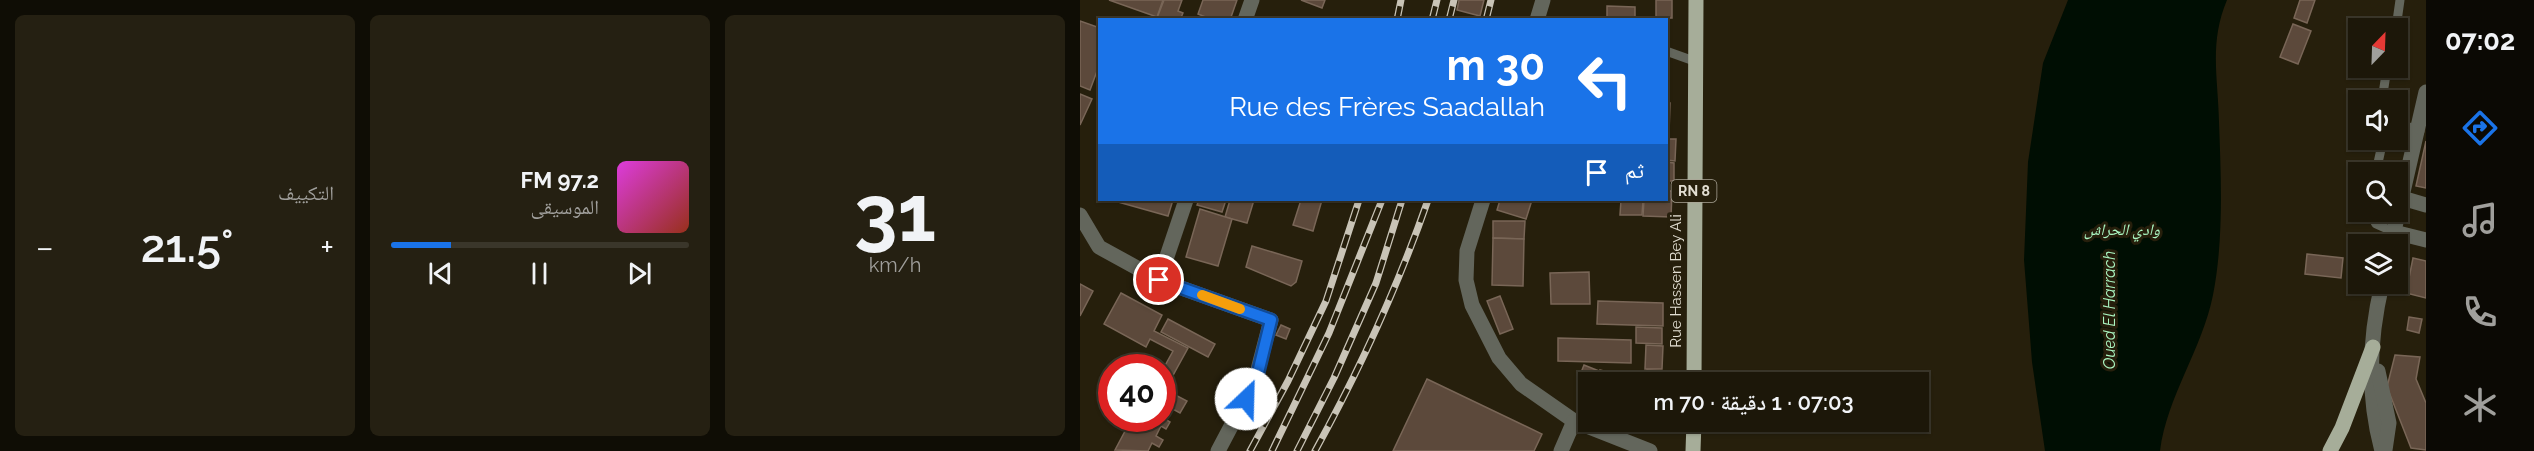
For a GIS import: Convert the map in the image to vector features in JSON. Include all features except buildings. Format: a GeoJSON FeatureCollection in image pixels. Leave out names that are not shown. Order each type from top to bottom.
{"type":"FeatureCollection","features":[{"type":"Feature","properties":{"kind":"main road","name":"Rue Hassen Bey Ali"},"geometry":{"type":"LineString","coordinates":[[1694,372],[1696,0]]}},
{"type":"Feature","properties":{"kind":"main road"},"geometry":{"type":"LineString","coordinates":[[2330,451],[2342,428],[2373,347]]}},
{"type":"Feature","properties":{"kind":"main road"},"geometry":{"type":"LineString","coordinates":[[1693,451],[1694,432]]}},
{"type":"Feature","properties":{"kind":"main road"},"geometry":{"type":"LineString","coordinates":[[1695,432],[1702,451]]}},
{"type":"Feature","properties":{"kind":"street"},"geometry":{"type":"LineString","coordinates":[[1246,18],[1252,0]]}},
{"type":"Feature","properties":{"kind":"street"},"geometry":{"type":"LineString","coordinates":[[1538,18],[1543,0]]}},
{"type":"Feature","properties":{"kind":"street"},"geometry":{"type":"LineString","coordinates":[[2408,171],[2424,110],[2426,92]]}},
{"type":"Feature","properties":{"kind":"street"},"geometry":{"type":"LineString","coordinates":[[2408,130],[2417,131]]}},
{"type":"Feature","properties":{"kind":"street"},"geometry":{"type":"LineString","coordinates":[[2408,200],[2426,205]]}},
{"type":"Feature","properties":{"kind":"street"},"geometry":{"type":"LineString","coordinates":[[1159,280],[1186,201]]}},
{"type":"Feature","properties":{"kind":"street"},"geometry":{"type":"LineString","coordinates":[[1483,201],[1467,251],[1466,280],[1472,304],[1499,358],[1521,384],[1574,421],[1650,451]]}},
{"type":"Feature","properties":{"kind":"street"},"geometry":{"type":"LineString","coordinates":[[1080,215],[1100,247],[1159,280],[1271,320],[1256,381],[1218,451]]}},
{"type":"Feature","properties":{"kind":"street"},"geometry":{"type":"LineString","coordinates":[[2408,239],[2426,240]]}},
{"type":"Feature","properties":{"kind":"street"},"geometry":{"type":"LineString","coordinates":[[2381,294],[2373,347],[2388,417],[2384,451]]}},
{"type":"Feature","properties":{"kind":"street"},"geometry":{"type":"LineString","coordinates":[[1561,451],[1574,421]]}},
{"type":"Feature","properties":{"kind":"lane"},"geometry":{"type":"LineString","coordinates":[[2397,18],[2400,0]]}},
{"type":"Feature","properties":{"kind":"lane"},"geometry":{"type":"LineString","coordinates":[[1668,52],[1694,61]]}},
{"type":"Feature","properties":{"kind":"lane"},"geometry":{"type":"LineString","coordinates":[[2375,222],[2388,234]]}},
{"type":"Feature","properties":{"kind":"water","name":"وادي الحراش"},"geometry":{"type":"Polygon","coordinates":[[[2068,0],[2227,0],[2221,16],[2216,46],[2221,187],[2219,252],[2213,295],[2201,335],[2170,411],[2160,451],[2045,451],[2032,362],[2024,260],[2028,162],[2043,63],[2068,0]]]}},
{"type":"Feature","properties":{"kind":"railway"},"geometry":{"type":"LineString","coordinates":[[1397,18],[1401,0]]}},
{"type":"Feature","properties":{"kind":"railway"},"geometry":{"type":"LineString","coordinates":[[1432,18],[1437,0]]}},
{"type":"Feature","properties":{"kind":"railway"},"geometry":{"type":"LineString","coordinates":[[1450,18],[1454,0]]}},
{"type":"Feature","properties":{"kind":"railway"},"geometry":{"type":"LineString","coordinates":[[1486,18],[1491,0]]}},
{"type":"Feature","properties":{"kind":"railway"},"geometry":{"type":"LineString","coordinates":[[1250,451],[1288,381],[1326,301],[1359,201]]}},
{"type":"Feature","properties":{"kind":"railway"},"geometry":{"type":"LineString","coordinates":[[1272,451],[1329,333],[1382,201]]}},
{"type":"Feature","properties":{"kind":"railway"},"geometry":{"type":"LineString","coordinates":[[1297,451],[1334,378],[1376,283],[1402,201]]}},
{"type":"Feature","properties":{"kind":"railway"},"geometry":{"type":"LineString","coordinates":[[1315,451],[1377,328],[1428,201]]}},
{"type":"Feature","properties":{"kind":"slow traffic"},"geometry":{"type":"LineString","coordinates":[[1202,295],[1240,309]]}},
{"type":"Feature","properties":{"kind":"route"},"geometry":{"type":"LineString","coordinates":[[1159,280],[1271,320],[1256,381],[1246,399]]}},
{"type":"Feature","properties":{"kind":"water label","name":"Oued El Harrach"},"geometry":{"type":"Point","coordinates":[2109,310]}}]}
